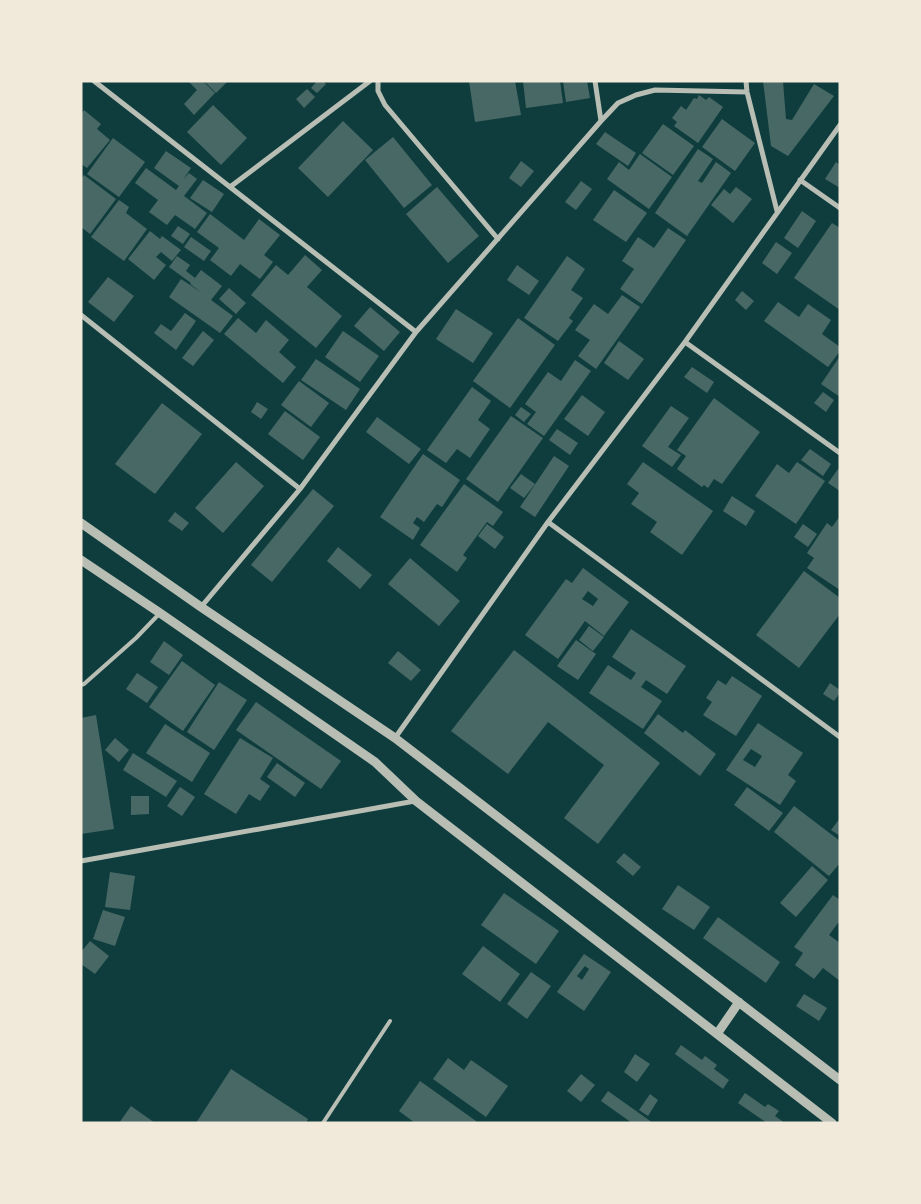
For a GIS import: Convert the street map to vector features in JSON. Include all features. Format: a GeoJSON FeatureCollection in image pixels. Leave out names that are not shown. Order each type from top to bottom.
{"type":"FeatureCollection","features":[{"type":"Feature","properties":{"kind":"street"},"geometry":{"type":"LineString","coordinates":[[94,81],[416,332]]}},
{"type":"Feature","properties":{"kind":"street"},"geometry":{"type":"LineString","coordinates":[[230,187],[370,81]]}},
{"type":"Feature","properties":{"kind":"street"},"geometry":{"type":"LineString","coordinates":[[378,81],[378,91],[385,105],[498,239]]}},
{"type":"Feature","properties":{"kind":"street"},"geometry":{"type":"LineString","coordinates":[[595,81],[601,121]]}},
{"type":"Feature","properties":{"kind":"street"},"geometry":{"type":"LineString","coordinates":[[746,81],[747,92],[777,211]]}},
{"type":"Feature","properties":{"kind":"street"},"geometry":{"type":"LineString","coordinates":[[201,607],[300,489],[416,332],[618,102],[655,90],[747,92]]}},
{"type":"Feature","properties":{"kind":"street"},"geometry":{"type":"LineString","coordinates":[[395,738],[548,522],[685,342],[840,125]]}},
{"type":"Feature","properties":{"kind":"street"},"geometry":{"type":"LineString","coordinates":[[800,180],[840,208]]}},
{"type":"Feature","properties":{"kind":"street"},"geometry":{"type":"LineString","coordinates":[[81,315],[300,489]]}},
{"type":"Feature","properties":{"kind":"street"},"geometry":{"type":"LineString","coordinates":[[685,342],[840,454]]}},
{"type":"Feature","properties":{"kind":"street"},"geometry":{"type":"LineString","coordinates":[[548,522],[840,737]]}},
{"type":"Feature","properties":{"kind":"street"},"geometry":{"type":"LineString","coordinates":[[81,523],[201,607],[395,738],[840,1080]]}},
{"type":"Feature","properties":{"kind":"street"},"geometry":{"type":"LineString","coordinates":[[81,560],[375,762],[416,801],[832,1123]]}},
{"type":"Feature","properties":{"kind":"street"},"geometry":{"type":"LineString","coordinates":[[81,861],[416,801]]}},
{"type":"Feature","properties":{"kind":"street"},"geometry":{"type":"LineString","coordinates":[[717,1034],[738,1002]]}},
{"type":"Feature","properties":{"kind":"lane"},"geometry":{"type":"LineString","coordinates":[[81,685],[136,638],[160,613]]}},
{"type":"Feature","properties":{"kind":"lane"},"geometry":{"type":"LineString","coordinates":[[323,1123],[390,1021]]}},
{"type":"Feature","properties":{"kind":"building"},"geometry":{"type":"Polygon","coordinates":[[[188,81],[203,81],[215,93],[194,115],[184,104],[197,90],[188,81]]]}},
{"type":"Feature","properties":{"kind":"building"},"geometry":{"type":"Polygon","coordinates":[[[204,81],[228,81],[216,93],[204,81]]]}},
{"type":"Feature","properties":{"kind":"building"},"geometry":{"type":"Polygon","coordinates":[[[317,81],[323,81],[326,84],[317,93],[311,88],[317,81]]]}},
{"type":"Feature","properties":{"kind":"building"},"geometry":{"type":"Polygon","coordinates":[[[469,81],[515,81],[521,115],[475,122],[469,81]]]}},
{"type":"Feature","properties":{"kind":"building"},"geometry":{"type":"Polygon","coordinates":[[[523,81],[560,81],[563,103],[526,108],[523,81]]]}},
{"type":"Feature","properties":{"kind":"building"},"geometry":{"type":"Polygon","coordinates":[[[563,81],[587,81],[590,98],[566,102],[563,81]]]}},
{"type":"Feature","properties":{"kind":"building"},"geometry":{"type":"Polygon","coordinates":[[[763,81],[783,81],[786,119],[792,120],[814,84],[834,96],[788,156],[771,146],[763,81]]]}},
{"type":"Feature","properties":{"kind":"building"},"geometry":{"type":"Polygon","coordinates":[[[307,89],[315,97],[304,108],[296,99],[307,89]]]}},
{"type":"Feature","properties":{"kind":"building"},"geometry":{"type":"Polygon","coordinates":[[[699,95],[706,100],[709,97],[723,107],[698,143],[674,126],[677,122],[672,118],[681,106],[686,110],[694,98],[697,99],[699,95]]]}},
{"type":"Feature","properties":{"kind":"building"},"geometry":{"type":"Polygon","coordinates":[[[213,105],[247,138],[221,165],[187,132],[213,105]]]}},
{"type":"Feature","properties":{"kind":"building"},"geometry":{"type":"Polygon","coordinates":[[[84,110],[101,124],[97,129],[110,140],[87,168],[81,164],[81,114],[84,110]]]}},
{"type":"Feature","properties":{"kind":"building"},"geometry":{"type":"Polygon","coordinates":[[[722,119],[755,143],[735,171],[702,147],[722,119]]]}},
{"type":"Feature","properties":{"kind":"building"},"geometry":{"type":"Polygon","coordinates":[[[343,121],[373,150],[328,197],[298,168],[343,121]]]}},
{"type":"Feature","properties":{"kind":"building"},"geometry":{"type":"Polygon","coordinates":[[[663,124],[694,146],[673,175],[642,153],[663,124]]]}},
{"type":"Feature","properties":{"kind":"building"},"geometry":{"type":"Polygon","coordinates":[[[605,132],[636,153],[628,166],[596,144],[605,132]]]}},
{"type":"Feature","properties":{"kind":"building"},"geometry":{"type":"Polygon","coordinates":[[[393,137],[432,185],[404,208],[365,160],[393,137]]]}},
{"type":"Feature","properties":{"kind":"building"},"geometry":{"type":"Polygon","coordinates":[[[113,138],[145,162],[119,197],[87,174],[113,138]]]}},
{"type":"Feature","properties":{"kind":"building"},"geometry":{"type":"Polygon","coordinates":[[[698,149],[713,159],[698,181],[702,183],[716,162],[731,173],[687,236],[655,213],[698,149]]]}},
{"type":"Feature","properties":{"kind":"building"},"geometry":{"type":"Polygon","coordinates":[[[166,151],[191,168],[183,180],[189,173],[197,179],[184,196],[207,213],[195,229],[175,215],[167,225],[149,212],[158,200],[135,183],[146,168],[176,190],[179,186],[154,168],[166,151]]]}},
{"type":"Feature","properties":{"kind":"building"},"geometry":{"type":"Polygon","coordinates":[[[640,154],[672,177],[649,209],[607,179],[619,162],[629,170],[640,154]]]}},
{"type":"Feature","properties":{"kind":"building"},"geometry":{"type":"Polygon","coordinates":[[[521,161],[534,171],[521,187],[509,178],[521,161]]]}},
{"type":"Feature","properties":{"kind":"building"},"geometry":{"type":"Polygon","coordinates":[[[836,162],[840,165],[840,188],[825,179],[836,162]]]}},
{"type":"Feature","properties":{"kind":"building"},"geometry":{"type":"Polygon","coordinates":[[[84,175],[116,199],[90,234],[81,227],[81,179],[84,175]]]}},
{"type":"Feature","properties":{"kind":"building"},"geometry":{"type":"Polygon","coordinates":[[[203,180],[224,194],[212,212],[190,198],[203,180]]]}},
{"type":"Feature","properties":{"kind":"building"},"geometry":{"type":"Polygon","coordinates":[[[581,181],[592,189],[576,210],[565,202],[581,181]]]}},
{"type":"Feature","properties":{"kind":"building"},"geometry":{"type":"Polygon","coordinates":[[[437,187],[479,236],[448,263],[406,214],[437,187]]]}},
{"type":"Feature","properties":{"kind":"building"},"geometry":{"type":"Polygon","coordinates":[[[736,187],[752,199],[733,223],[711,205],[724,189],[730,194],[736,187]]]}},
{"type":"Feature","properties":{"kind":"building"},"geometry":{"type":"Polygon","coordinates":[[[614,190],[647,213],[626,242],[593,220],[614,190]]]}},
{"type":"Feature","properties":{"kind":"building"},"geometry":{"type":"Polygon","coordinates":[[[119,200],[129,207],[126,213],[147,229],[124,261],[91,237],[119,200]]]}},
{"type":"Feature","properties":{"kind":"building"},"geometry":{"type":"Polygon","coordinates":[[[802,211],[816,221],[798,248],[784,238],[802,211]]]}},
{"type":"Feature","properties":{"kind":"building"},"geometry":{"type":"Polygon","coordinates":[[[210,214],[244,240],[259,219],[280,235],[264,255],[273,262],[260,279],[240,264],[231,276],[210,260],[219,248],[197,232],[210,214]]]}},
{"type":"Feature","properties":{"kind":"building"},"geometry":{"type":"Polygon","coordinates":[[[832,223],[840,228],[840,310],[794,278],[832,223]]]}},
{"type":"Feature","properties":{"kind":"building"},"geometry":{"type":"Polygon","coordinates":[[[178,226],[190,234],[183,244],[171,236],[178,226]]]}},
{"type":"Feature","properties":{"kind":"building"},"geometry":{"type":"Polygon","coordinates":[[[668,228],[686,240],[642,304],[620,289],[634,269],[622,261],[638,237],[654,248],[668,228]]]}},
{"type":"Feature","properties":{"kind":"building"},"geometry":{"type":"Polygon","coordinates":[[[150,231],[160,239],[162,236],[181,250],[172,261],[161,252],[156,257],[166,265],[154,280],[128,259],[150,231]]]}},
{"type":"Feature","properties":{"kind":"building"},"geometry":{"type":"Polygon","coordinates":[[[191,237],[211,251],[204,261],[184,247],[191,237]]]}},
{"type":"Feature","properties":{"kind":"building"},"geometry":{"type":"Polygon","coordinates":[[[776,242],[792,253],[777,274],[762,263],[776,242]]]}},
{"type":"Feature","properties":{"kind":"building"},"geometry":{"type":"Polygon","coordinates":[[[305,255],[322,270],[307,287],[342,316],[316,348],[251,295],[276,265],[288,275],[305,255]]]}},
{"type":"Feature","properties":{"kind":"building"},"geometry":{"type":"Polygon","coordinates":[[[177,256],[190,265],[186,271],[195,278],[201,270],[222,286],[211,300],[233,316],[220,333],[169,297],[181,279],[202,293],[169,267],[177,256]]]}},
{"type":"Feature","properties":{"kind":"building"},"geometry":{"type":"Polygon","coordinates":[[[567,256],[585,269],[571,290],[583,298],[569,318],[573,321],[558,341],[524,318],[567,256]]]}},
{"type":"Feature","properties":{"kind":"building"},"geometry":{"type":"Polygon","coordinates":[[[517,265],[539,281],[529,295],[507,280],[517,265]]]}},
{"type":"Feature","properties":{"kind":"building"},"geometry":{"type":"Polygon","coordinates":[[[108,277],[134,296],[114,322],[88,302],[108,277]]]}},
{"type":"Feature","properties":{"kind":"building"},"geometry":{"type":"Polygon","coordinates":[[[229,288],[246,303],[236,314],[219,299],[229,288]]]}},
{"type":"Feature","properties":{"kind":"building"},"geometry":{"type":"Polygon","coordinates":[[[742,291],[754,301],[746,310],[735,300],[742,291]]]}},
{"type":"Feature","properties":{"kind":"building"},"geometry":{"type":"Polygon","coordinates":[[[622,295],[640,307],[596,369],[578,356],[590,340],[575,330],[594,304],[608,314],[622,295]]]}},
{"type":"Feature","properties":{"kind":"building"},"geometry":{"type":"Polygon","coordinates":[[[778,302],[799,317],[808,304],[831,320],[822,334],[840,347],[840,351],[828,367],[764,321],[778,302]]]}},
{"type":"Feature","properties":{"kind":"building"},"geometry":{"type":"Polygon","coordinates":[[[370,307],[400,332],[384,351],[354,326],[370,307]]]}},
{"type":"Feature","properties":{"kind":"building"},"geometry":{"type":"Polygon","coordinates":[[[456,309],[493,333],[473,363],[436,339],[456,309]]]}},
{"type":"Feature","properties":{"kind":"building"},"geometry":{"type":"Polygon","coordinates":[[[185,313],[196,321],[176,350],[154,333],[161,324],[171,331],[185,313]]]}},
{"type":"Feature","properties":{"kind":"building"},"geometry":{"type":"Polygon","coordinates":[[[238,318],[256,333],[266,320],[289,340],[279,352],[296,367],[283,383],[224,334],[238,318]]]}},
{"type":"Feature","properties":{"kind":"building"},"geometry":{"type":"Polygon","coordinates":[[[518,318],[555,345],[510,408],[473,381],[518,318]]]}},
{"type":"Feature","properties":{"kind":"building"},"geometry":{"type":"Polygon","coordinates":[[[203,331],[214,340],[193,366],[182,358],[203,331]]]}},
{"type":"Feature","properties":{"kind":"building"},"geometry":{"type":"Polygon","coordinates":[[[343,331],[379,356],[360,382],[325,357],[343,331]]]}},
{"type":"Feature","properties":{"kind":"building"},"geometry":{"type":"Polygon","coordinates":[[[619,341],[644,359],[628,380],[604,363],[619,341]]]}},
{"type":"Feature","properties":{"kind":"building"},"geometry":{"type":"Polygon","coordinates":[[[840,356],[840,397],[821,384],[840,356]]]}},
{"type":"Feature","properties":{"kind":"building"},"geometry":{"type":"Polygon","coordinates":[[[316,359],[360,389],[346,410],[301,380],[316,359]]]}},
{"type":"Feature","properties":{"kind":"building"},"geometry":{"type":"Polygon","coordinates":[[[575,360],[591,371],[544,436],[527,424],[536,412],[525,404],[548,372],[561,381],[575,360]]]}},
{"type":"Feature","properties":{"kind":"building"},"geometry":{"type":"Polygon","coordinates":[[[692,367],[714,382],[707,393],[684,377],[692,367]]]}},
{"type":"Feature","properties":{"kind":"building"},"geometry":{"type":"Polygon","coordinates":[[[299,381],[329,403],[311,427],[281,405],[299,381]]]}},
{"type":"Feature","properties":{"kind":"building"},"geometry":{"type":"Polygon","coordinates":[[[472,387],[491,401],[478,420],[490,429],[470,458],[457,449],[446,463],[427,450],[472,387]]]}},
{"type":"Feature","properties":{"kind":"building"},"geometry":{"type":"Polygon","coordinates":[[[823,392],[834,400],[826,412],[814,403],[823,392]]]}},
{"type":"Feature","properties":{"kind":"building"},"geometry":{"type":"Polygon","coordinates":[[[582,395],[605,412],[588,436],[564,419],[582,395]]]}},
{"type":"Feature","properties":{"kind":"building"},"geometry":{"type":"Polygon","coordinates":[[[714,398],[760,432],[722,484],[714,479],[708,488],[704,485],[702,487],[677,469],[686,456],[677,450],[714,398]]]}},
{"type":"Feature","properties":{"kind":"building"},"geometry":{"type":"Polygon","coordinates":[[[257,402],[268,409],[261,419],[251,412],[257,402]]]}},
{"type":"Feature","properties":{"kind":"building"},"geometry":{"type":"Polygon","coordinates":[[[162,403],[202,434],[155,494],[115,464],[162,403]]]}},
{"type":"Feature","properties":{"kind":"building"},"geometry":{"type":"Polygon","coordinates":[[[671,406],[689,418],[668,447],[681,455],[672,467],[642,446],[671,406]]]}},
{"type":"Feature","properties":{"kind":"building"},"geometry":{"type":"Polygon","coordinates":[[[521,407],[531,414],[524,422],[515,415],[521,407]]]}},
{"type":"Feature","properties":{"kind":"building"},"geometry":{"type":"Polygon","coordinates":[[[285,411],[320,437],[303,460],[268,434],[285,411]]]}},
{"type":"Feature","properties":{"kind":"building"},"geometry":{"type":"Polygon","coordinates":[[[511,416],[543,438],[498,502],[466,479],[511,416]]]}},
{"type":"Feature","properties":{"kind":"building"},"geometry":{"type":"Polygon","coordinates":[[[377,417],[421,449],[409,464],[366,432],[377,417]]]}},
{"type":"Feature","properties":{"kind":"building"},"geometry":{"type":"Polygon","coordinates":[[[557,429],[578,443],[570,455],[549,440],[557,429]]]}},
{"type":"Feature","properties":{"kind":"building"},"geometry":{"type":"Polygon","coordinates":[[[810,449],[831,464],[823,476],[801,460],[810,449]]]}},
{"type":"Feature","properties":{"kind":"building"},"geometry":{"type":"Polygon","coordinates":[[[423,454],[460,480],[442,507],[437,504],[424,522],[417,517],[413,523],[420,528],[413,540],[380,517],[423,454]]]}},
{"type":"Feature","properties":{"kind":"building"},"geometry":{"type":"Polygon","coordinates":[[[554,456],[569,466],[535,517],[520,507],[554,456]]]}},
{"type":"Feature","properties":{"kind":"building"},"geometry":{"type":"Polygon","coordinates":[[[236,462],[264,486],[223,533],[195,508],[236,462]]]}},
{"type":"Feature","properties":{"kind":"building"},"geometry":{"type":"Polygon","coordinates":[[[643,462],[713,511],[682,555],[650,532],[657,522],[631,504],[639,493],[627,484],[643,462]]]}},
{"type":"Feature","properties":{"kind":"building"},"geometry":{"type":"Polygon","coordinates":[[[797,462],[825,481],[796,524],[755,496],[777,464],[789,473],[797,462]]]}},
{"type":"Feature","properties":{"kind":"building"},"geometry":{"type":"Polygon","coordinates":[[[838,469],[840,470],[840,491],[828,483],[838,469]]]}},
{"type":"Feature","properties":{"kind":"building"},"geometry":{"type":"Polygon","coordinates":[[[521,474],[535,484],[524,498],[510,488],[521,474]]]}},
{"type":"Feature","properties":{"kind":"building"},"geometry":{"type":"Polygon","coordinates":[[[464,484],[503,512],[493,526],[487,522],[463,555],[467,558],[457,572],[420,545],[464,484]]]}},
{"type":"Feature","properties":{"kind":"building"},"geometry":{"type":"Polygon","coordinates":[[[313,489],[334,506],[272,582],[251,565],[313,489]]]}},
{"type":"Feature","properties":{"kind":"building"},"geometry":{"type":"Polygon","coordinates":[[[732,496],[755,511],[746,526],[723,511],[732,496]]]}},
{"type":"Feature","properties":{"kind":"building"},"geometry":{"type":"Polygon","coordinates":[[[175,512],[189,523],[182,531],[168,521],[175,512]]]}},
{"type":"Feature","properties":{"kind":"building"},"geometry":{"type":"Polygon","coordinates":[[[840,516],[840,590],[807,568],[814,558],[807,553],[827,523],[832,527],[840,516]]]}},
{"type":"Feature","properties":{"kind":"building"},"geometry":{"type":"Polygon","coordinates":[[[487,524],[504,537],[495,549],[478,536],[487,524]]]}},
{"type":"Feature","properties":{"kind":"building"},"geometry":{"type":"Polygon","coordinates":[[[803,524],[817,534],[808,547],[794,537],[803,524]]]}},
{"type":"Feature","properties":{"kind":"building"},"geometry":{"type":"Polygon","coordinates":[[[338,547],[372,575],[360,589],[327,561],[338,547]]]}},
{"type":"Feature","properties":{"kind":"building"},"geometry":{"type":"Polygon","coordinates":[[[410,558],[460,601],[439,626],[388,584],[410,558]]]}},
{"type":"Feature","properties":{"kind":"building"},"geometry":{"type":"Polygon","coordinates":[[[583,568],[629,602],[604,636],[585,621],[558,659],[525,635],[566,579],[572,583],[583,568]],[[588,591],[582,599],[593,606],[598,599],[588,591]]]}},
{"type":"Feature","properties":{"kind":"building"},"geometry":{"type":"Polygon","coordinates":[[[804,571],[840,598],[840,614],[799,668],[756,635],[804,571]]]}},
{"type":"Feature","properties":{"kind":"building"},"geometry":{"type":"Polygon","coordinates":[[[589,626],[604,637],[593,651],[579,640],[589,626]]]}},
{"type":"Feature","properties":{"kind":"building"},"geometry":{"type":"Polygon","coordinates":[[[631,629],[686,666],[667,694],[646,680],[641,687],[662,701],[643,729],[589,693],[608,665],[631,680],[636,673],[612,657],[631,629]]]}},
{"type":"Feature","properties":{"kind":"building"},"geometry":{"type":"Polygon","coordinates":[[[576,640],[596,654],[578,680],[557,666],[576,640]]]}},
{"type":"Feature","properties":{"kind":"building"},"geometry":{"type":"Polygon","coordinates":[[[164,641],[183,655],[169,675],[150,662],[164,641]]]}},
{"type":"Feature","properties":{"kind":"building"},"geometry":{"type":"Polygon","coordinates":[[[514,650],[660,763],[598,844],[564,818],[604,765],[548,722],[508,774],[451,731],[514,650]]]}},
{"type":"Feature","properties":{"kind":"building"},"geometry":{"type":"Polygon","coordinates":[[[398,651],[421,670],[411,681],[388,663],[398,651]]]}},
{"type":"Feature","properties":{"kind":"building"},"geometry":{"type":"Polygon","coordinates":[[[182,661],[215,685],[183,731],[149,707],[182,661]]]}},
{"type":"Feature","properties":{"kind":"building"},"geometry":{"type":"Polygon","coordinates":[[[137,673],[158,687],[147,703],[126,689],[137,673]]]}},
{"type":"Feature","properties":{"kind":"building"},"geometry":{"type":"Polygon","coordinates":[[[732,676],[762,696],[736,736],[703,715],[712,702],[706,698],[718,680],[726,685],[732,676]]]}},
{"type":"Feature","properties":{"kind":"building"},"geometry":{"type":"Polygon","coordinates":[[[219,682],[247,700],[214,750],[187,732],[219,682]]]}},
{"type":"Feature","properties":{"kind":"building"},"geometry":{"type":"Polygon","coordinates":[[[830,683],[840,690],[834,701],[823,694],[830,683]]]}},
{"type":"Feature","properties":{"kind":"building"},"geometry":{"type":"Polygon","coordinates":[[[256,702],[341,761],[321,789],[236,730],[256,702]]]}},
{"type":"Feature","properties":{"kind":"building"},"geometry":{"type":"Polygon","coordinates":[[[658,714],[683,733],[685,730],[716,754],[700,776],[644,733],[658,714]]]}},
{"type":"Feature","properties":{"kind":"building"},"geometry":{"type":"Polygon","coordinates":[[[96,715],[114,829],[81,834],[81,718],[96,715]]]}},
{"type":"Feature","properties":{"kind":"building"},"geometry":{"type":"Polygon","coordinates":[[[758,723],[803,753],[788,775],[796,781],[780,805],[726,770],[758,723]],[[751,749],[743,760],[755,767],[762,756],[751,749]]]}},
{"type":"Feature","properties":{"kind":"building"},"geometry":{"type":"Polygon","coordinates":[[[165,724],[210,753],[192,782],[146,753],[165,724]]]}},
{"type":"Feature","properties":{"kind":"building"},"geometry":{"type":"Polygon","coordinates":[[[115,738],[129,750],[119,762],[105,750],[115,738]]]}},
{"type":"Feature","properties":{"kind":"building"},"geometry":{"type":"Polygon","coordinates":[[[240,738],[273,758],[260,779],[270,786],[260,801],[249,794],[236,814],[204,794],[240,738]]]}},
{"type":"Feature","properties":{"kind":"building"},"geometry":{"type":"Polygon","coordinates":[[[133,753],[177,781],[166,797],[123,770],[133,753]]]}},
{"type":"Feature","properties":{"kind":"building"},"geometry":{"type":"Polygon","coordinates":[[[277,763],[305,783],[295,797],[267,777],[277,763]]]}},
{"type":"Feature","properties":{"kind":"building"},"geometry":{"type":"Polygon","coordinates":[[[180,787],[195,797],[182,816],[167,806],[180,787]]]}},
{"type":"Feature","properties":{"kind":"building"},"geometry":{"type":"Polygon","coordinates":[[[747,787],[783,813],[769,831],[734,805],[747,787]]]}},
{"type":"Feature","properties":{"kind":"building"},"geometry":{"type":"Polygon","coordinates":[[[131,796],[149,796],[149,814],[131,815],[131,796]]]}},
{"type":"Feature","properties":{"kind":"building"},"geometry":{"type":"Polygon","coordinates":[[[794,806],[840,841],[840,863],[829,876],[774,832],[794,806]]]}},
{"type":"Feature","properties":{"kind":"building"},"geometry":{"type":"Polygon","coordinates":[[[840,818],[840,836],[831,830],[840,818]]]}},
{"type":"Feature","properties":{"kind":"building"},"geometry":{"type":"Polygon","coordinates":[[[624,853],[641,867],[633,876],[616,862],[624,853]]]}},
{"type":"Feature","properties":{"kind":"building"},"geometry":{"type":"Polygon","coordinates":[[[812,866],[828,880],[796,917],[780,903],[812,866]]]}},
{"type":"Feature","properties":{"kind":"building"},"geometry":{"type":"Polygon","coordinates":[[[110,872],[135,876],[130,910],[105,907],[110,872]]]}},
{"type":"Feature","properties":{"kind":"building"},"geometry":{"type":"Polygon","coordinates":[[[678,885],[710,907],[694,930],[662,909],[678,885]]]}},
{"type":"Feature","properties":{"kind":"building"},"geometry":{"type":"Polygon","coordinates":[[[504,893],[559,931],[536,964],[481,925],[504,893]]]}},
{"type":"Feature","properties":{"kind":"building"},"geometry":{"type":"Polygon","coordinates":[[[833,895],[840,900],[840,924],[838,923],[829,935],[840,943],[840,981],[823,968],[814,979],[795,965],[803,953],[794,947],[833,895]]]}},
{"type":"Feature","properties":{"kind":"building"},"geometry":{"type":"Polygon","coordinates":[[[103,910],[125,917],[115,946],[93,939],[103,910]]]}},
{"type":"Feature","properties":{"kind":"building"},"geometry":{"type":"Polygon","coordinates":[[[718,917],[780,962],[766,983],[703,938],[718,917]]]}},
{"type":"Feature","properties":{"kind":"building"},"geometry":{"type":"Polygon","coordinates":[[[90,941],[109,956],[95,974],[81,964],[81,952],[90,941]]]}},
{"type":"Feature","properties":{"kind":"building"},"geometry":{"type":"Polygon","coordinates":[[[483,946],[520,974],[500,1002],[462,974],[483,946]]]}},
{"type":"Feature","properties":{"kind":"building"},"geometry":{"type":"Polygon","coordinates":[[[584,954],[611,972],[584,1011],[557,992],[584,954]],[[585,966],[577,976],[582,980],[589,969],[585,966]]]}},
{"type":"Feature","properties":{"kind":"building"},"geometry":{"type":"Polygon","coordinates":[[[531,972],[551,986],[527,1019],[507,1004],[531,972]]]}},
{"type":"Feature","properties":{"kind":"building"},"geometry":{"type":"Polygon","coordinates":[[[804,994],[827,1008],[819,1021],[796,1006],[804,994]]]}},
{"type":"Feature","properties":{"kind":"building"},"geometry":{"type":"Polygon","coordinates":[[[681,1045],[702,1060],[705,1056],[717,1065],[714,1069],[729,1080],[723,1089],[675,1054],[681,1045]]]}},
{"type":"Feature","properties":{"kind":"building"},"geometry":{"type":"Polygon","coordinates":[[[635,1054],[650,1064],[637,1082],[624,1072],[635,1054]]]}},
{"type":"Feature","properties":{"kind":"building"},"geometry":{"type":"Polygon","coordinates":[[[448,1058],[464,1070],[471,1060],[508,1086],[486,1117],[433,1079],[448,1058]]]}},
{"type":"Feature","properties":{"kind":"building"},"geometry":{"type":"Polygon","coordinates":[[[231,1069],[308,1119],[306,1123],[196,1123],[231,1069]]]}},
{"type":"Feature","properties":{"kind":"building"},"geometry":{"type":"Polygon","coordinates":[[[581,1074],[595,1085],[581,1102],[567,1091],[581,1074]]]}},
{"type":"Feature","properties":{"kind":"building"},"geometry":{"type":"Polygon","coordinates":[[[420,1081],[476,1121],[476,1123],[415,1123],[399,1111],[420,1081]]]}},
{"type":"Feature","properties":{"kind":"building"},"geometry":{"type":"Polygon","coordinates":[[[608,1091],[653,1123],[632,1123],[601,1101],[608,1091]]]}},
{"type":"Feature","properties":{"kind":"building"},"geometry":{"type":"Polygon","coordinates":[[[745,1093],[765,1107],[768,1104],[779,1111],[775,1116],[785,1123],[767,1123],[738,1103],[745,1093]]]}},
{"type":"Feature","properties":{"kind":"building"},"geometry":{"type":"Polygon","coordinates":[[[650,1094],[658,1100],[648,1116],[639,1110],[650,1094]]]}},
{"type":"Feature","properties":{"kind":"building"},"geometry":{"type":"Polygon","coordinates":[[[131,1106],[155,1123],[119,1123],[131,1106]]]}}]}
